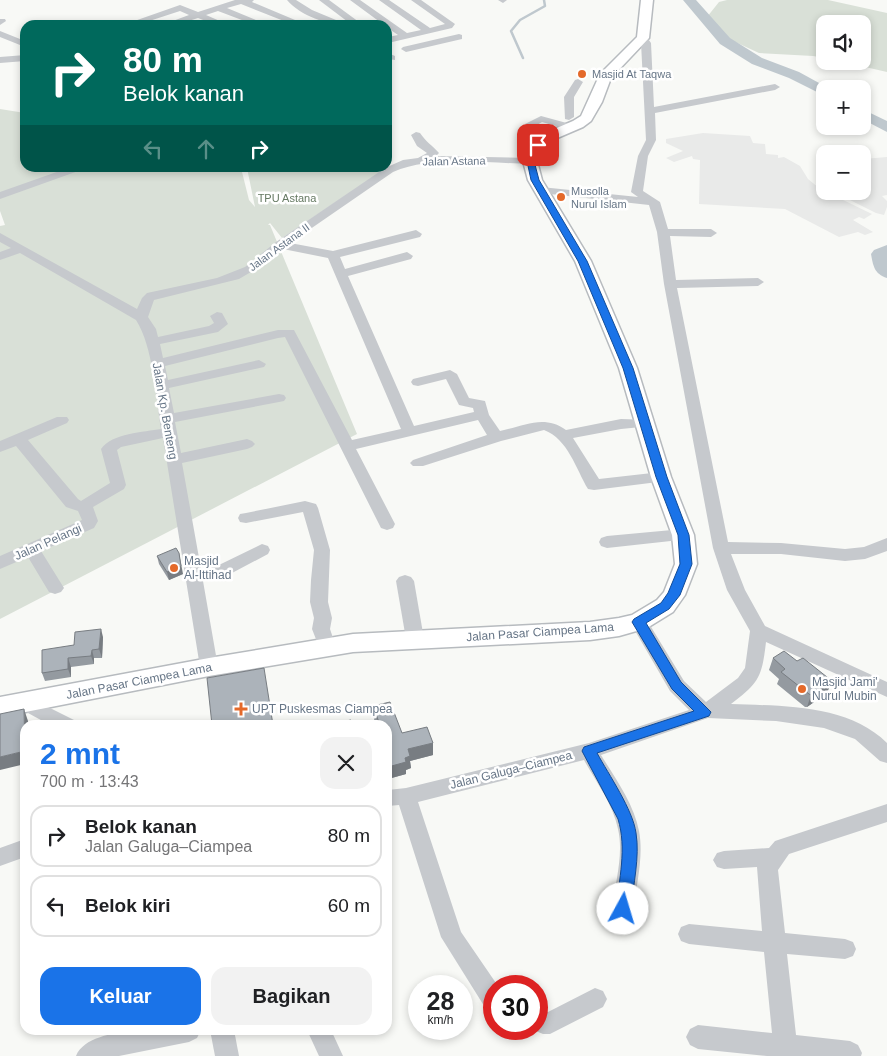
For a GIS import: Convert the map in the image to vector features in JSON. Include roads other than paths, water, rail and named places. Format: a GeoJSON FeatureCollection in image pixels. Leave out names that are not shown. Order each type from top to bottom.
{"type":"FeatureCollection","features":[{"type":"Feature","properties":{"kind":"main road"},"geometry":{"type":"LineString","coordinates":[[530,161],[543,139],[550,136],[595,102],[605,77],[642,38],[647,0]]}},
{"type":"Feature","properties":{"kind":"main road","name":"Jalan Pasar Ciampea Lama"},"geometry":{"type":"LineString","coordinates":[[0,707],[209,667],[354,643],[590,631],[619,627],[638,622],[665,606],[674,595],[686,564],[683,535],[661,477],[628,368],[583,261],[541,190],[532,171],[530,161]]}},
{"type":"Feature","properties":{"kind":"street"},"geometry":{"type":"LineString","coordinates":[[291,0],[299,7],[329,20]]}},
{"type":"Feature","properties":{"kind":"street"},"geometry":{"type":"LineString","coordinates":[[324,0],[351,20]]}},
{"type":"Feature","properties":{"kind":"street"},"geometry":{"type":"LineString","coordinates":[[354,0],[383,20]]}},
{"type":"Feature","properties":{"kind":"street"},"geometry":{"type":"LineString","coordinates":[[383,0],[428,30]]}},
{"type":"Feature","properties":{"kind":"street"},"geometry":{"type":"LineString","coordinates":[[392,40],[404,35],[449,26],[450,24],[415,0]]}},
{"type":"Feature","properties":{"kind":"street"},"geometry":{"type":"LineString","coordinates":[[187,20],[198,14],[240,1],[285,20]]}},
{"type":"Feature","properties":{"kind":"street"},"geometry":{"type":"LineString","coordinates":[[142,20],[177,8],[184,8],[212,20]]}},
{"type":"Feature","properties":{"kind":"street"},"geometry":{"type":"LineString","coordinates":[[218,8],[250,20]]}},
{"type":"Feature","properties":{"kind":"street"},"geometry":{"type":"LineString","coordinates":[[304,20],[315,15]]}},
{"type":"Feature","properties":{"kind":"street"},"geometry":{"type":"LineString","coordinates":[[392,27],[404,35]]}},
{"type":"Feature","properties":{"kind":"street"},"geometry":{"type":"LineString","coordinates":[[0,34],[20,42]]}},
{"type":"Feature","properties":{"kind":"street"},"geometry":{"type":"LineString","coordinates":[[406,49],[459,37]]}},
{"type":"Feature","properties":{"kind":"street"},"geometry":{"type":"LineString","coordinates":[[642,38],[646,43],[651,140],[643,156],[637,192],[654,202],[663,232],[670,284],[720,548],[736,590],[759,631],[887,690]]}},
{"type":"Feature","properties":{"kind":"street"},"geometry":{"type":"LineString","coordinates":[[392,43],[418,54]]}},
{"type":"Feature","properties":{"kind":"street"},"geometry":{"type":"LineString","coordinates":[[0,60],[20,58]]}},
{"type":"Feature","properties":{"kind":"street"},"geometry":{"type":"LineString","coordinates":[[571,119],[569,97],[578,82]]}},
{"type":"Feature","properties":{"kind":"street"},"geometry":{"type":"LineString","coordinates":[[649,111],[774,87]]}},
{"type":"Feature","properties":{"kind":"street"},"geometry":{"type":"LineString","coordinates":[[416,135],[421,144],[434,154],[418,162]]}},
{"type":"Feature","properties":{"kind":"street","name":"Jalan Astana"},"geometry":{"type":"LineString","coordinates":[[392,167],[407,162],[444,160],[530,161]]}},
{"type":"Feature","properties":{"kind":"street"},"geometry":{"type":"LineString","coordinates":[[0,196],[66,172]]}},
{"type":"Feature","properties":{"kind":"street","name":"Jalan Astana II"},"geometry":{"type":"LineString","coordinates":[[141,317],[148,298],[152,296],[230,280],[267,259],[280,245],[380,172]]}},
{"type":"Feature","properties":{"kind":"street"},"geometry":{"type":"LineString","coordinates":[[0,184],[16,190]]}},
{"type":"Feature","properties":{"kind":"street"},"geometry":{"type":"LineString","coordinates":[[541,190],[588,197],[654,202]]}},
{"type":"Feature","properties":{"kind":"street"},"geometry":{"type":"LineString","coordinates":[[663,232],[711,233]]}},
{"type":"Feature","properties":{"kind":"street"},"geometry":{"type":"LineString","coordinates":[[280,245],[333,255],[416,234]]}},
{"type":"Feature","properties":{"kind":"street"},"geometry":{"type":"LineString","coordinates":[[0,237],[141,317]]}},
{"type":"Feature","properties":{"kind":"street"},"geometry":{"type":"LineString","coordinates":[[0,256],[21,249]]}},
{"type":"Feature","properties":{"kind":"street"},"geometry":{"type":"LineString","coordinates":[[333,255],[410,433]]}},
{"type":"Feature","properties":{"kind":"street"},"geometry":{"type":"LineString","coordinates":[[341,274],[406,256]]}},
{"type":"Feature","properties":{"kind":"street"},"geometry":{"type":"LineString","coordinates":[[670,284],[758,282]]}},
{"type":"Feature","properties":{"kind":"street"},"geometry":{"type":"LineString","coordinates":[[152,342],[213,329],[221,324],[218,316]]}},
{"type":"Feature","properties":{"kind":"street","name":"Jalan Kp. Benteng"},"geometry":{"type":"LineString","coordinates":[[141,317],[149,329],[158,364],[209,667]]}},
{"type":"Feature","properties":{"kind":"street"},"geometry":{"type":"LineString","coordinates":[[158,364],[278,334],[289,333],[388,524]]}},
{"type":"Feature","properties":{"kind":"street"},"geometry":{"type":"LineString","coordinates":[[161,386],[259,364]]}},
{"type":"Feature","properties":{"kind":"street"},"geometry":{"type":"LineString","coordinates":[[418,382],[450,374],[464,402],[480,404],[482,415],[496,437]]}},
{"type":"Feature","properties":{"kind":"street"},"geometry":{"type":"LineString","coordinates":[[168,426],[280,398]]}},
{"type":"Feature","properties":{"kind":"street"},"geometry":{"type":"LineString","coordinates":[[347,446],[482,415]]}},
{"type":"Feature","properties":{"kind":"street"},"geometry":{"type":"LineString","coordinates":[[0,447],[62,420]]}},
{"type":"Feature","properties":{"kind":"street"},"geometry":{"type":"LineString","coordinates":[[564,435],[621,424],[646,423]]}},
{"type":"Feature","properties":{"kind":"street"},"geometry":{"type":"LineString","coordinates":[[418,463],[496,437],[545,425],[553,426],[564,435],[583,464],[596,489],[661,477]]}},
{"type":"Feature","properties":{"kind":"street","name":"Jalan Pelangi"},"geometry":{"type":"LineString","coordinates":[[1,560],[88,524],[90,518],[85,508],[91,501],[118,485],[109,449],[116,443],[168,426]]}},
{"type":"Feature","properties":{"kind":"street"},"geometry":{"type":"LineString","coordinates":[[19,439],[72,504],[85,508]]}},
{"type":"Feature","properties":{"kind":"street"},"geometry":{"type":"LineString","coordinates":[[173,460],[248,444]]}},
{"type":"Feature","properties":{"kind":"street"},"geometry":{"type":"LineString","coordinates":[[246,518],[305,506],[310,508],[322,550],[319,580],[320,597],[318,602],[323,618],[320,623],[321,629],[327,647]]}},
{"type":"Feature","properties":{"kind":"street"},"geometry":{"type":"LineString","coordinates":[[607,542],[683,535]]}},
{"type":"Feature","properties":{"kind":"street"},"geometry":{"type":"LineString","coordinates":[[720,548],[801,549],[840,556],[860,555],[887,544]]}},
{"type":"Feature","properties":{"kind":"street"},"geometry":{"type":"LineString","coordinates":[[31,549],[55,588]]}},
{"type":"Feature","properties":{"kind":"street"},"geometry":{"type":"LineString","coordinates":[[193,577],[226,569],[262,550]]}},
{"type":"Feature","properties":{"kind":"street"},"geometry":{"type":"LineString","coordinates":[[406,581],[415,639]]}},
{"type":"Feature","properties":{"kind":"street"},"geometry":{"type":"LineString","coordinates":[[638,622],[677,686],[706,712],[746,683],[754,669],[759,631]]}},
{"type":"Feature","properties":{"kind":"street"},"geometry":{"type":"LineString","coordinates":[[24,702],[58,720]]}},
{"type":"Feature","properties":{"kind":"street","name":"Jalan Galuga–Ciampea"},"geometry":{"type":"LineString","coordinates":[[397,797],[589,751],[706,712],[776,713],[824,720],[845,726],[862,734],[887,755]]}},
{"type":"Feature","properties":{"kind":"street"},"geometry":{"type":"LineString","coordinates":[[589,751],[625,818],[629,831],[630,845],[623,909]]}},
{"type":"Feature","properties":{"kind":"street"},"geometry":{"type":"LineString","coordinates":[[397,797],[452,937],[483,984]]}},
{"type":"Feature","properties":{"kind":"street"},"geometry":{"type":"LineString","coordinates":[[786,1051],[768,868],[782,847],[887,813]]}},
{"type":"Feature","properties":{"kind":"street"},"geometry":{"type":"LineString","coordinates":[[0,857],[20,850]]}},
{"type":"Feature","properties":{"kind":"street"},"geometry":{"type":"LineString","coordinates":[[724,860],[775,857]]}},
{"type":"Feature","properties":{"kind":"street"},"geometry":{"type":"LineString","coordinates":[[689,934],[775,944],[845,949]]}},
{"type":"Feature","properties":{"kind":"street"},"geometry":{"type":"LineString","coordinates":[[548,1023],[595,999]]}},
{"type":"Feature","properties":{"kind":"street"},"geometry":{"type":"LineString","coordinates":[[88,1056],[105,1047],[164,1035]]}},
{"type":"Feature","properties":{"kind":"street"},"geometry":{"type":"LineString","coordinates":[[223,1035],[227,1056]]}},
{"type":"Feature","properties":{"kind":"street"},"geometry":{"type":"LineString","coordinates":[[321,1035],[331,1056]]}},
{"type":"Feature","properties":{"kind":"street"},"geometry":{"type":"LineString","coordinates":[[698,1037],[786,1051],[850,1053]]}},
{"type":"Feature","properties":{"kind":"waterway"},"geometry":{"type":"LineString","coordinates":[[523,58],[511,31],[520,20],[545,6],[544,0]]}},
{"type":"Feature","properties":{"kind":"waterway"},"geometry":{"type":"LineString","coordinates":[[689,0],[725,41],[757,61],[794,75],[816,87]]}},
{"type":"Feature","properties":{"kind":"waterway"},"geometry":{"type":"LineString","coordinates":[[871,118],[887,127]]}},
{"type":"Feature","properties":{"kind":"waterway"},"geometry":{"type":"LineString","coordinates":[[887,250],[880,254],[883,268],[887,272]]}},
{"type":"Feature","properties":{"kind":"place","name":"Masjid At Taqwa"},"geometry":{"type":"Point","coordinates":[582,74]}},
{"type":"Feature","properties":{"kind":"place","name":"Musolla Nurul Islam"},"geometry":{"type":"Point","coordinates":[561,197]}},
{"type":"Feature","properties":{"kind":"place","name":"Masjid Al-Ittihad"},"geometry":{"type":"Point","coordinates":[174,568]}},
{"type":"Feature","properties":{"kind":"place","name":"Masjid Jami' Nurul Mubin"},"geometry":{"type":"Point","coordinates":[802,689]}},
{"type":"Feature","properties":{"kind":"place","name":"UPT Puskesmas Ciampea"},"geometry":{"type":"Point","coordinates":[241,709]}},
{"type":"Feature","properties":{"kind":"park label","name":"TPU Astana"},"geometry":{"type":"Point","coordinates":[287,198]}}]}
